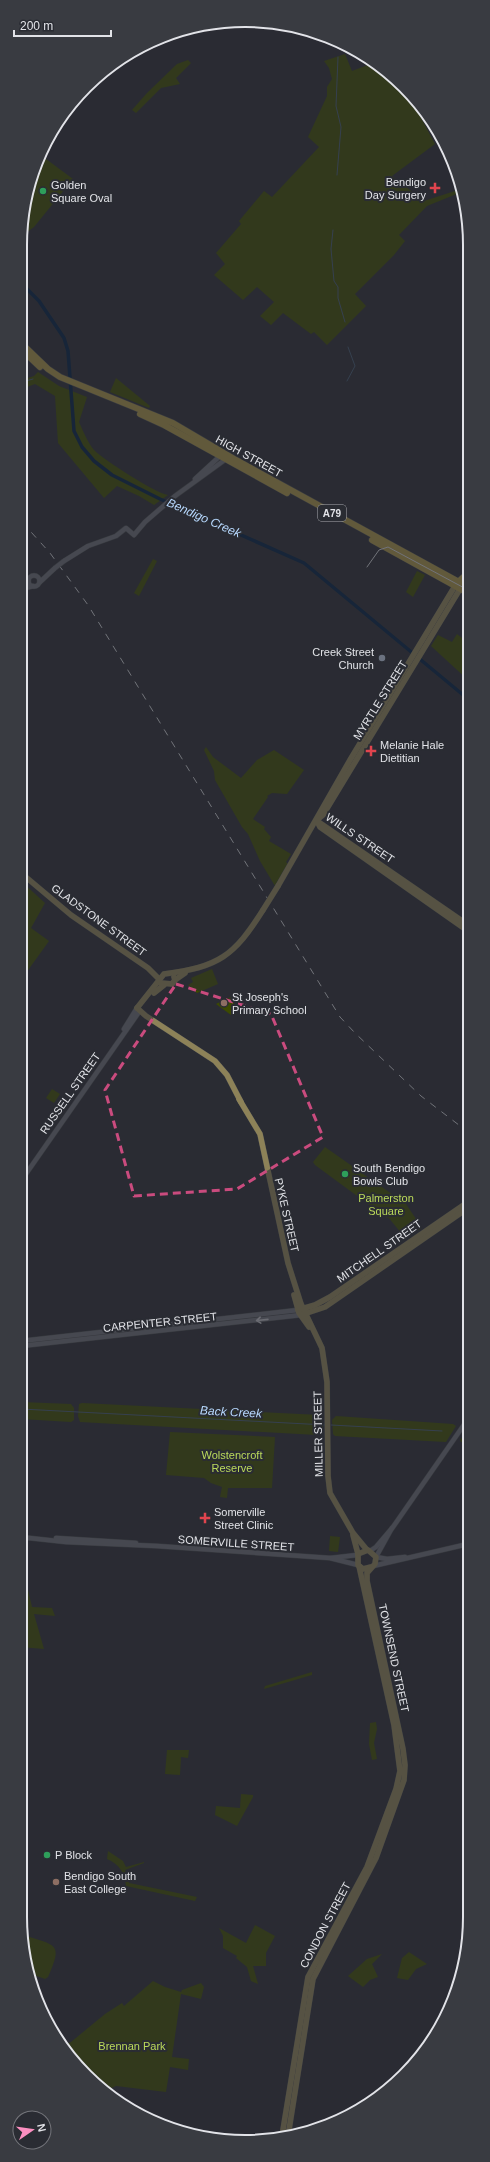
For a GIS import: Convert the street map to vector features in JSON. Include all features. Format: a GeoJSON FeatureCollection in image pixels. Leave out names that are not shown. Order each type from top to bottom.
{"type":"FeatureCollection","features":[{"type":"Feature","properties":{"kind":"highway","name":"HIGH STREET"},"geometry":{"type":"LineString","coordinates":[[27,351],[64,380],[166,423],[385,545],[462,585]]}},
{"type":"Feature","properties":{"kind":"main road","name":"MYRTLE STREET"},"geometry":{"type":"LineString","coordinates":[[167,974],[224,958],[245,938],[317,821],[354,753],[462,585]]}},
{"type":"Feature","properties":{"kind":"main road","name":"WILLS STREET"},"geometry":{"type":"LineString","coordinates":[[317,821],[320,827],[463,922]]}},
{"type":"Feature","properties":{"kind":"main road","name":"GLADSTONE STREET"},"geometry":{"type":"LineString","coordinates":[[27,878],[75,918],[148,968],[164,985]]}},
{"type":"Feature","properties":{"kind":"main road","name":"WILLS STREET"},"geometry":{"type":"LineString","coordinates":[[424,897],[463,927]]}},
{"type":"Feature","properties":{"kind":"main road","name":"MYRTLE STREET"},"geometry":{"type":"LineString","coordinates":[[164,985],[172,984],[180,975],[199,966]]}},
{"type":"Feature","properties":{"kind":"main road","name":"GLADSTONE STREET"},"geometry":{"type":"LineString","coordinates":[[148,968],[167,974]]}},
{"type":"Feature","properties":{"kind":"main road","name":"RUSSELL STREET"},"geometry":{"type":"LineString","coordinates":[[139,1010],[159,979],[167,974]]}},
{"type":"Feature","properties":{"kind":"main road"},"geometry":{"type":"LineString","coordinates":[[167,974],[175,980]]}},
{"type":"Feature","properties":{"kind":"main road","name":"RUSSELL STREET"},"geometry":{"type":"LineString","coordinates":[[139,1010],[153,993],[164,985]]}},
{"type":"Feature","properties":{"kind":"main road","name":"PYKE STREET"},"geometry":{"type":"LineString","coordinates":[[139,1010],[213,1063],[234,1089],[256,1132],[267,1171],[288,1264],[302,1312]]}},
{"type":"Feature","properties":{"kind":"main road","name":"MITCHELL STREET"},"geometry":{"type":"LineString","coordinates":[[302,1312],[318,1310],[463,1209]]}},
{"type":"Feature","properties":{"kind":"main road","name":"MITCHELL STREET"},"geometry":{"type":"LineString","coordinates":[[302,1312],[330,1297],[463,1209]]}},
{"type":"Feature","properties":{"kind":"main road"},"geometry":{"type":"LineString","coordinates":[[312,1324],[313,1316],[318,1310]]}},
{"type":"Feature","properties":{"kind":"main road","name":"MILLER STREET"},"geometry":{"type":"LineString","coordinates":[[302,1312],[312,1324],[314,1331]]}},
{"type":"Feature","properties":{"kind":"main road","name":"MILLER STREET"},"geometry":{"type":"LineString","coordinates":[[302,1312],[320,1341],[324,1354],[330,1493],[353,1533],[368,1551]]}},
{"type":"Feature","properties":{"kind":"main road","name":"MILLER STREET"},"geometry":{"type":"LineString","coordinates":[[353,1533],[358,1554]]}},
{"type":"Feature","properties":{"kind":"main road"},"geometry":{"type":"LineString","coordinates":[[368,1551],[376,1557],[372,1567],[365,1569],[358,1566],[358,1554],[368,1551]]}},
{"type":"Feature","properties":{"kind":"main road","name":"TOWNSEND STREET"},"geometry":{"type":"LineString","coordinates":[[358,1566],[401,1753]]}},
{"type":"Feature","properties":{"kind":"main road","name":"TOWNSEND STREET"},"geometry":{"type":"LineString","coordinates":[[372,1567],[367,1573],[367,1581],[401,1753]]}},
{"type":"Feature","properties":{"kind":"main road","name":"CONDON STREET"},"geometry":{"type":"LineString","coordinates":[[378,1845],[399,1780],[401,1753]]}},
{"type":"Feature","properties":{"kind":"main road","name":"CONDON STREET"},"geometry":{"type":"LineString","coordinates":[[289,2131],[310,1971],[360,1885],[378,1845],[404,1780],[401,1753]]}},
{"type":"Feature","properties":{"kind":"main road","name":"CONDON STREET"},"geometry":{"type":"LineString","coordinates":[[283,2132],[303,2020]]}},
{"type":"Feature","properties":{"kind":"main road"},"geometry":{"type":"LineString","coordinates":[[287,2108],[290,2106],[294,2094]]}},
{"type":"Feature","properties":{"kind":"street"},"geometry":{"type":"LineString","coordinates":[[27,582],[31,576],[47,573],[88,546],[116,536],[126,528],[134,535],[172,499],[225,456]]}},
{"type":"Feature","properties":{"kind":"street"},"geometry":{"type":"LineString","coordinates":[[27,587],[37,586],[47,573]]}},
{"type":"Feature","properties":{"kind":"street"},"geometry":{"type":"LineString","coordinates":[[36,576],[40,582]]}},
{"type":"Feature","properties":{"kind":"street"},"geometry":{"type":"LineString","coordinates":[[29,580],[30,585],[33,586]]}},
{"type":"Feature","properties":{"kind":"street","name":"RUSSELL STREET"},"geometry":{"type":"LineString","coordinates":[[27,1172],[139,1010]]}},
{"type":"Feature","properties":{"kind":"street","name":"CARPENTER STREET"},"geometry":{"type":"LineString","coordinates":[[27,1345],[168,1327],[302,1312]]}},
{"type":"Feature","properties":{"kind":"street","name":"CARPENTER STREET"},"geometry":{"type":"LineString","coordinates":[[27,1340],[70,1335],[168,1327]]}},
{"type":"Feature","properties":{"kind":"street"},"geometry":{"type":"LineString","coordinates":[[70,1335],[73,1340]]}},
{"type":"Feature","properties":{"kind":"street"},"geometry":{"type":"LineString","coordinates":[[417,1556],[387,1559],[376,1557],[393,1527],[463,1426]]}},
{"type":"Feature","properties":{"kind":"street"},"geometry":{"type":"LineString","coordinates":[[368,1551],[393,1527]]}},
{"type":"Feature","properties":{"kind":"street","name":"SOMERVILLE STREET"},"geometry":{"type":"LineString","coordinates":[[27,1537],[115,1541],[142,1545],[330,1558],[358,1566]]}},
{"type":"Feature","properties":{"kind":"street"},"geometry":{"type":"LineString","coordinates":[[372,1567],[463,1545]]}},
{"type":"Feature","properties":{"kind":"street","name":"SOMERVILLE STREET"},"geometry":{"type":"LineString","coordinates":[[330,1558],[358,1554]]}},
{"type":"Feature","properties":{"kind":"highlighted area"},"geometry":{"type":"Polygon","coordinates":[[[176,984],[271,1014],[323,1137],[237,1189],[134,1196],[105,1090],[176,984]]]}},
{"type":"Feature","properties":{"kind":"green space"},"geometry":{"type":"Polygon","coordinates":[[[345,54],[352,71],[368,65],[389,81],[418,112],[435,144],[392,176],[424,201],[456,191],[457,194],[427,206],[399,235],[405,241],[394,255],[355,294],[366,306],[327,345],[314,332],[311,334],[283,313],[271,325],[260,316],[274,302],[257,287],[243,300],[214,275],[225,264],[216,253],[241,224],[239,221],[264,191],[272,197],[319,147],[308,137],[327,96],[327,87],[332,79],[329,68],[324,61],[345,54]]]}},
{"type":"Feature","properties":{"kind":"green space"},"geometry":{"type":"Polygon","coordinates":[[[188,60],[191,63],[176,78],[180,84],[161,88],[136,113],[132,110],[177,64],[188,60]]]}},
{"type":"Feature","properties":{"kind":"green space"},"geometry":{"type":"Polygon","coordinates":[[[45,158],[73,179],[34,227],[27,232],[34,189],[45,158]]]}},
{"type":"Feature","properties":{"kind":"green space"},"geometry":{"type":"Polygon","coordinates":[[[38,372],[59,386],[87,397],[79,422],[94,450],[130,476],[152,489],[168,495],[154,505],[117,486],[104,498],[58,443],[55,396],[35,384],[27,387],[27,378],[34,376],[38,372]]]}},
{"type":"Feature","properties":{"kind":"green space"},"geometry":{"type":"Polygon","coordinates":[[[116,378],[150,406],[149,408],[110,392],[116,378]]]}},
{"type":"Feature","properties":{"kind":"green space"},"geometry":{"type":"Polygon","coordinates":[[[153,559],[157,561],[139,596],[134,593],[153,559]]]}},
{"type":"Feature","properties":{"kind":"green space"},"geometry":{"type":"Polygon","coordinates":[[[417,571],[425,575],[413,597],[406,592],[417,571]]]}},
{"type":"Feature","properties":{"kind":"green space"},"geometry":{"type":"Polygon","coordinates":[[[457,634],[463,639],[463,675],[431,646],[438,635],[452,642],[457,634]]]}},
{"type":"Feature","properties":{"kind":"green space"},"geometry":{"type":"Polygon","coordinates":[[[206,747],[213,757],[241,778],[257,760],[274,750],[304,770],[287,794],[272,793],[267,796],[268,797],[253,819],[265,827],[264,829],[271,837],[269,841],[291,854],[286,862],[288,864],[275,886],[260,861],[248,834],[242,827],[215,780],[214,771],[204,750],[206,747]]]}},
{"type":"Feature","properties":{"kind":"green space"},"geometry":{"type":"Polygon","coordinates":[[[27,887],[45,903],[31,928],[49,941],[27,972],[27,887]]]}},
{"type":"Feature","properties":{"kind":"green space"},"geometry":{"type":"Polygon","coordinates":[[[212,969],[218,984],[197,993],[188,985],[193,982],[191,978],[212,969]]]}},
{"type":"Feature","properties":{"kind":"green space"},"geometry":{"type":"Polygon","coordinates":[[[230,997],[233,999],[236,1015],[231,1015],[216,1004],[230,997]]]}},
{"type":"Feature","properties":{"kind":"green space"},"geometry":{"type":"Polygon","coordinates":[[[52,1089],[60,1094],[54,1103],[46,1098],[52,1089]]]}},
{"type":"Feature","properties":{"kind":"green space","name":"Palmerston Square"},"geometry":{"type":"Polygon","coordinates":[[[325,1147],[406,1204],[422,1228],[406,1239],[388,1217],[387,1218],[315,1165],[313,1162],[325,1147]]]}},
{"type":"Feature","properties":{"kind":"green space"},"geometry":{"type":"Polygon","coordinates":[[[27,1402],[71,1404],[74,1408],[74,1420],[71,1422],[27,1419],[27,1402]]]}},
{"type":"Feature","properties":{"kind":"green space"},"geometry":{"type":"Polygon","coordinates":[[[79,1404],[320,1415],[323,1422],[323,1428],[320,1435],[317,1435],[80,1422],[78,1416],[79,1404]]]}},
{"type":"Feature","properties":{"kind":"green space"},"geometry":{"type":"Polygon","coordinates":[[[336,1416],[453,1424],[456,1426],[446,1442],[335,1436],[333,1434],[332,1420],[336,1416]]]}},
{"type":"Feature","properties":{"kind":"green space","name":"Wolstencroft Reserve"},"geometry":{"type":"Polygon","coordinates":[[[170,1432],[275,1437],[272,1488],[228,1488],[227,1498],[220,1497],[222,1487],[211,1483],[204,1478],[166,1475],[170,1432]]]}},
{"type":"Feature","properties":{"kind":"green space"},"geometry":{"type":"Polygon","coordinates":[[[463,1436],[463,1442],[460,1440],[463,1436]]]}},
{"type":"Feature","properties":{"kind":"green space"},"geometry":{"type":"Polygon","coordinates":[[[330,1536],[340,1537],[338,1552],[329,1551],[330,1536]]]}},
{"type":"Feature","properties":{"kind":"green space"},"geometry":{"type":"Polygon","coordinates":[[[27,1586],[32,1607],[52,1608],[55,1616],[34,1614],[44,1649],[27,1648],[27,1586]]]}},
{"type":"Feature","properties":{"kind":"green space"},"geometry":{"type":"Polygon","coordinates":[[[312,1672],[312,1675],[264,1689],[265,1686],[312,1672]]]}},
{"type":"Feature","properties":{"kind":"green space"},"geometry":{"type":"Polygon","coordinates":[[[376,1722],[377,1729],[374,1743],[377,1759],[372,1760],[369,1744],[370,1723],[376,1722]]]}},
{"type":"Feature","properties":{"kind":"green space"},"geometry":{"type":"Polygon","coordinates":[[[167,1750],[189,1750],[188,1758],[181,1757],[180,1775],[165,1774],[167,1750]]]}},
{"type":"Feature","properties":{"kind":"green space"},"geometry":{"type":"Polygon","coordinates":[[[241,1794],[253,1795],[253,1797],[237,1826],[215,1815],[216,1806],[240,1808],[241,1794]]]}},
{"type":"Feature","properties":{"kind":"green space"},"geometry":{"type":"Polygon","coordinates":[[[108,1851],[123,1861],[126,1867],[144,1862],[125,1870],[129,1883],[197,1897],[195,1901],[126,1886],[121,1870],[118,1866],[107,1859],[108,1851]]]}},
{"type":"Feature","properties":{"kind":"green space"},"geometry":{"type":"Polygon","coordinates":[[[255,1925],[275,1936],[266,1953],[266,1966],[253,1966],[258,1984],[251,1981],[247,1967],[236,1958],[237,1956],[223,1948],[223,1936],[219,1928],[246,1943],[255,1925]]]}},
{"type":"Feature","properties":{"kind":"green space"},"geometry":{"type":"Polygon","coordinates":[[[28,1936],[49,1944],[54,1947],[56,1951],[53,1966],[48,1977],[45,1979],[35,1975],[28,1936]]]}},
{"type":"Feature","properties":{"kind":"green space"},"geometry":{"type":"Polygon","coordinates":[[[409,1952],[427,1964],[416,1969],[408,1980],[397,1978],[402,1958],[409,1952]]]}},
{"type":"Feature","properties":{"kind":"green space"},"geometry":{"type":"Polygon","coordinates":[[[382,1954],[372,1964],[378,1977],[370,1980],[363,1987],[348,1976],[367,1959],[382,1954]]]}},
{"type":"Feature","properties":{"kind":"green space","name":"Brennan Park"},"geometry":{"type":"Polygon","coordinates":[[[153,1981],[181,1992],[182,1990],[201,1983],[204,1987],[201,1999],[181,1994],[172,2057],[189,2059],[188,2070],[170,2067],[166,2092],[116,2086],[110,2089],[81,2061],[68,2043],[105,2014],[122,2003],[124,2006],[153,1981]]]}},
{"type":"Feature","properties":{"kind":"waterway"},"geometry":{"type":"LineString","coordinates":[[337,175],[341,127],[336,106],[338,57]]}},
{"type":"Feature","properties":{"kind":"waterway"},"geometry":{"type":"LineString","coordinates":[[333,230],[331,249],[334,281],[338,287],[338,298],[345,322]]}},
{"type":"Feature","properties":{"kind":"waterway","name":"Bendigo Creek"},"geometry":{"type":"LineString","coordinates":[[27,289],[39,301],[64,338],[68,351],[74,431],[82,447],[94,461],[112,475],[160,499],[304,563],[463,695]]}},
{"type":"Feature","properties":{"kind":"waterway"},"geometry":{"type":"LineString","coordinates":[[347,381],[355,366],[348,347]]}},
{"type":"Feature","properties":{"kind":"waterway"},"geometry":{"type":"LineString","coordinates":[[27,381],[33,379]]}},
{"type":"Feature","properties":{"kind":"waterway","name":"Back Creek"},"geometry":{"type":"LineString","coordinates":[[27,1409],[326,1425]]}},
{"type":"Feature","properties":{"kind":"waterway","name":"Back Creek"},"geometry":{"type":"LineString","coordinates":[[331,1425],[442,1431]]}},
{"type":"Feature","properties":{"kind":"tram line"},"geometry":{"type":"LineString","coordinates":[[367,567],[379,550],[388,547],[463,587]]}},
{"type":"Feature","properties":{"kind":"railway"},"geometry":{"type":"LineString","coordinates":[[27,528],[50,553],[88,605],[340,1017],[421,1096],[463,1128]]}},
{"type":"Feature","properties":{"kind":"place","name":"Bendigo Day Surgery"},"geometry":{"type":"Point","coordinates":[435,188]}},
{"type":"Feature","properties":{"kind":"place","name":"Golden Square Oval"},"geometry":{"type":"Point","coordinates":[43,191]}},
{"type":"Feature","properties":{"kind":"place","name":"Creek Street Church"},"geometry":{"type":"Point","coordinates":[382,658]}},
{"type":"Feature","properties":{"kind":"place","name":"Melanie Hale Dietitian"},"geometry":{"type":"Point","coordinates":[371,751]}},
{"type":"Feature","properties":{"kind":"place","name":"St Joseph's Primary School"},"geometry":{"type":"Point","coordinates":[224,1003]}},
{"type":"Feature","properties":{"kind":"place","name":"South Bendigo Bowls Club"},"geometry":{"type":"Point","coordinates":[345,1174]}},
{"type":"Feature","properties":{"kind":"place","name":"Somerville Street Clinic"},"geometry":{"type":"Point","coordinates":[205,1518]}},
{"type":"Feature","properties":{"kind":"place","name":"P Block"},"geometry":{"type":"Point","coordinates":[47,1855]}},
{"type":"Feature","properties":{"kind":"place","name":"Bendigo South East College"},"geometry":{"type":"Point","coordinates":[56,1882]}}]}
